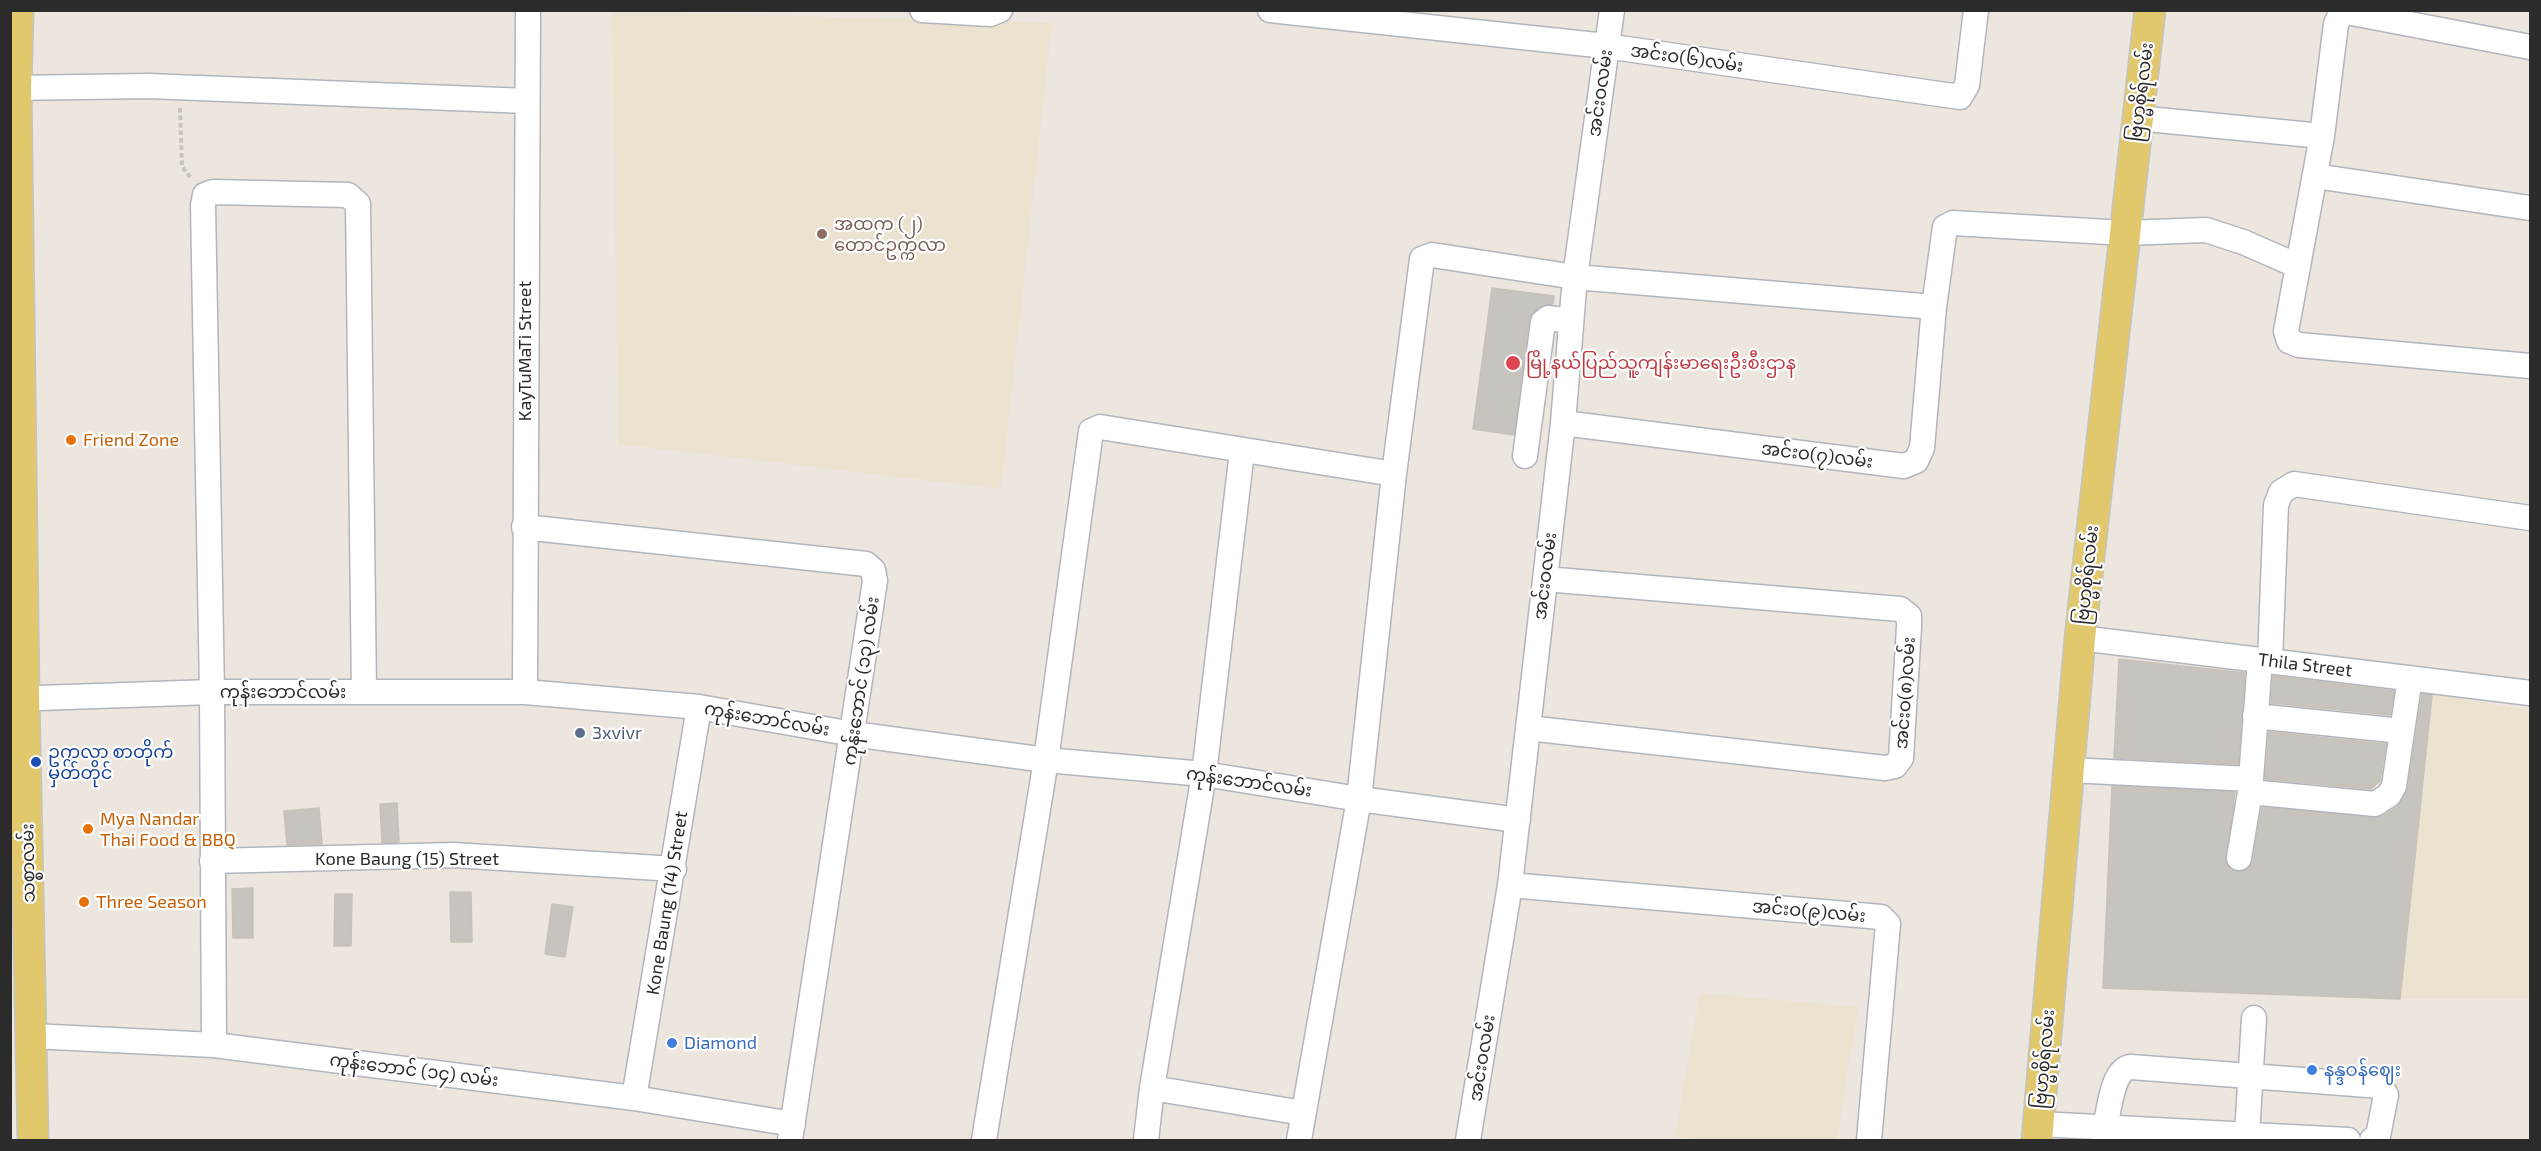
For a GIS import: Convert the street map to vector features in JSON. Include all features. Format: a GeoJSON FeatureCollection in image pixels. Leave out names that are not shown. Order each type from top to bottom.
{"type":"FeatureCollection","features":[{"type":"Feature","properties":{"kind":"main road","name":"သစ္စာလမ်း"},"geometry":{"type":"LineString","coordinates":[[18,10],[13,88],[17,699],[32,1036],[33,1140]]}},
{"type":"Feature","properties":{"kind":"main road","name":"ဗြဟ္မစိုရ်လမ်း"},"geometry":{"type":"LineString","coordinates":[[2038,1132],[2080,638],[2150,10]]}},
{"type":"Feature","properties":{"kind":"street","name":"KayTuMaTi Street"},"geometry":{"type":"LineString","coordinates":[[525,692],[528,10]]}},
{"type":"Feature","properties":{"kind":"street"},"geometry":{"type":"LineString","coordinates":[[922,10],[990,14],[1000,10]]}},
{"type":"Feature","properties":{"kind":"street","name":"အင်းဝ(၆)လမ်း"},"geometry":{"type":"LineString","coordinates":[[1269,10],[1606,46],[1960,98],[1967,85],[1976,10]]}},
{"type":"Feature","properties":{"kind":"street","name":"အင်းဝလမ်း"},"geometry":{"type":"LineString","coordinates":[[1468,1140],[1510,885],[1563,423],[1575,277],[1612,10]]}},
{"type":"Feature","properties":{"kind":"street"},"geometry":{"type":"LineString","coordinates":[[2530,47],[2352,13],[2341,13],[2336,24],[2322,136],[2286,331],[2289,341],[2299,345],[2530,366]]}},
{"type":"Feature","properties":{"kind":"street"},"geometry":{"type":"LineString","coordinates":[[13,88],[148,86],[527,101]]}},
{"type":"Feature","properties":{"kind":"street"},"geometry":{"type":"LineString","coordinates":[[2137,118],[2322,136]]}},
{"type":"Feature","properties":{"kind":"street"},"geometry":{"type":"LineString","coordinates":[[2315,176],[2530,208]]}},
{"type":"Feature","properties":{"kind":"street"},"geometry":{"type":"LineString","coordinates":[[214,1045],[212,692],[202,205],[205,195],[213,192],[348,195],[358,204],[364,692]]}},
{"type":"Feature","properties":{"kind":"street","name":"အင်းဝ(၇)လမ်း"},"geometry":{"type":"LineString","coordinates":[[1563,423],[1904,466],[1916,461],[1922,448],[1934,307],[1945,227],[1953,223],[2125,233]]}},
{"type":"Feature","properties":{"kind":"street"},"geometry":{"type":"LineString","coordinates":[[2125,233],[2206,230],[2243,242],[2298,266]]}},
{"type":"Feature","properties":{"kind":"street"},"geometry":{"type":"LineString","coordinates":[[1299,1140],[1359,799],[1394,474],[1422,259],[1432,255],[1575,277],[1934,307]]}},
{"type":"Feature","properties":{"kind":"street"},"geometry":{"type":"LineString","coordinates":[[1525,456],[1543,322],[1548,318],[1571,321]]}},
{"type":"Feature","properties":{"kind":"street"},"geometry":{"type":"LineString","coordinates":[[1534,389],[1566,393]]}},
{"type":"Feature","properties":{"kind":"street"},"geometry":{"type":"LineString","coordinates":[[984,1140],[1046,760],[1091,431],[1100,427],[1394,474]]}},
{"type":"Feature","properties":{"kind":"street"},"geometry":{"type":"LineString","coordinates":[[1146,1140],[1152,1088],[1204,774],[1242,451]]}},
{"type":"Feature","properties":{"kind":"street"},"geometry":{"type":"LineString","coordinates":[[2239,858],[2250,786],[2255,716],[2265,660],[2276,505],[2281,492],[2294,484],[2530,518]]}},
{"type":"Feature","properties":{"kind":"street","name":"ကုန်းဘောင် (၁၃) လမ်း"},"geometry":{"type":"LineString","coordinates":[[524,527],[866,564],[873,570],[875,581],[853,734],[792,1132]]}},
{"type":"Feature","properties":{"kind":"street","name":"အင်းဝ(၈)လမ်း"},"geometry":{"type":"LineString","coordinates":[[1528,728],[1885,768],[1895,766],[1901,758],[1909,616],[1900,609],[1545,579]]}},
{"type":"Feature","properties":{"kind":"street","name":"Thila Street"},"geometry":{"type":"LineString","coordinates":[[2080,638],[2530,693]]}},
{"type":"Feature","properties":{"kind":"street"},"geometry":{"type":"LineString","coordinates":[[2069,770],[2250,786],[2375,804],[2389,795],[2394,786],[2410,678]]}},
{"type":"Feature","properties":{"kind":"street","name":"ကုန်းဘောင်လမ်း"},"geometry":{"type":"LineString","coordinates":[[17,699],[212,692],[525,692],[699,707],[853,734],[1046,760],[1204,774],[1359,799],[1518,820]]}},
{"type":"Feature","properties":{"kind":"street","name":"Kone Baung (14) Street"},"geometry":{"type":"LineString","coordinates":[[634,1098],[674,869],[699,707]]}},
{"type":"Feature","properties":{"kind":"street"},"geometry":{"type":"LineString","coordinates":[[2255,716],[2402,731]]}},
{"type":"Feature","properties":{"kind":"street","name":"Kone Baung (15) Street"},"geometry":{"type":"LineString","coordinates":[[212,861],[454,855],[674,869]]}},
{"type":"Feature","properties":{"kind":"street","name":"အင်းဝ(၉)လမ်း"},"geometry":{"type":"LineString","coordinates":[[1510,885],[1881,917],[1888,924],[1869,1140]]}},
{"type":"Feature","properties":{"kind":"street"},"geometry":{"type":"LineString","coordinates":[[2247,1135],[2254,1018]]}},
{"type":"Feature","properties":{"kind":"street","name":"ကုန်းဘောင် (၁၄) လမ်း"},"geometry":{"type":"LineString","coordinates":[[32,1036],[214,1045],[634,1098],[792,1132]]}},
{"type":"Feature","properties":{"kind":"street"},"geometry":{"type":"LineString","coordinates":[[2105,1128],[2117,1075],[2125,1068],[2382,1086],[2386,1095],[2378,1136],[2372,1140]]}},
{"type":"Feature","properties":{"kind":"street"},"geometry":{"type":"LineString","coordinates":[[1152,1088],[1303,1113]]}},
{"type":"Feature","properties":{"kind":"street"},"geometry":{"type":"LineString","coordinates":[[2038,1132],[2105,1128],[2348,1140]]}},
{"type":"Feature","properties":{"kind":"path"},"geometry":{"type":"LineString","coordinates":[[179,107],[182,167],[205,195]]}},
{"type":"Feature","properties":{"kind":"shaded area","name":"အထက (၂) တောင်ဥက္ကလာ"},"geometry":{"type":"Polygon","coordinates":[[[612,11],[1052,23],[1001,489],[618,444],[612,11]]]}},
{"type":"Feature","properties":{"kind":"shaded area"},"geometry":{"type":"Polygon","coordinates":[[[2432,694],[2530,710],[2530,999],[2400,999],[2432,694]]]}},
{"type":"Feature","properties":{"kind":"shaded area"},"geometry":{"type":"Polygon","coordinates":[[[1700,993],[1858,1007],[1837,1140],[1707,1140],[1675,1137],[1700,993]]]}},
{"type":"Feature","properties":{"kind":"building","name":"မြို့နယ်ပြည်သူ့ကျန်းမာရေးဦးစီးဌာန"},"geometry":{"type":"Polygon","coordinates":[[[1492,288],[1554,296],[1553,304],[1539,307],[1529,320],[1514,435],[1473,429],[1492,288]]]}},
{"type":"Feature","properties":{"kind":"building"},"geometry":{"type":"Polygon","coordinates":[[[2119,659],[2245,673],[2238,764],[2114,758],[2119,659]]]}},
{"type":"Feature","properties":{"kind":"building"},"geometry":{"type":"Polygon","coordinates":[[[2273,676],[2394,691],[2390,715],[2271,703],[2273,676]]]}},
{"type":"Feature","properties":{"kind":"building"},"geometry":{"type":"Polygon","coordinates":[[[2422,694],[2432,695],[2400,999],[2103,988],[2112,786],[2235,792],[2226,862],[2230,869],[2243,871],[2250,867],[2253,860],[2262,807],[2374,818],[2383,816],[2397,807],[2408,788],[2422,694]]]}},
{"type":"Feature","properties":{"kind":"building"},"geometry":{"type":"Polygon","coordinates":[[[2269,732],[2386,744],[2380,781],[2371,789],[2265,779],[2269,732]]]}},
{"type":"Feature","properties":{"kind":"building"},"geometry":{"type":"Polygon","coordinates":[[[397,803],[399,842],[382,843],[380,804],[397,803]]]}},
{"type":"Feature","properties":{"kind":"building"},"geometry":{"type":"Polygon","coordinates":[[[319,808],[322,844],[287,845],[284,811],[319,808]]]}},
{"type":"Feature","properties":{"kind":"building"},"geometry":{"type":"Polygon","coordinates":[[[253,888],[253,938],[233,938],[232,889],[253,888]]]}},
{"type":"Feature","properties":{"kind":"building"},"geometry":{"type":"Polygon","coordinates":[[[450,892],[471,892],[472,942],[451,942],[450,892]]]}},
{"type":"Feature","properties":{"kind":"building"},"geometry":{"type":"Polygon","coordinates":[[[335,894],[352,894],[351,946],[334,946],[335,894]]]}},
{"type":"Feature","properties":{"kind":"building"},"geometry":{"type":"Polygon","coordinates":[[[552,904],[573,907],[565,957],[545,954],[552,904]]]}},
{"type":"Feature","properties":{"kind":"place","name":"အထက (၂) တောင်ဥက္ကလာ"},"geometry":{"type":"Point","coordinates":[822,234]}},
{"type":"Feature","properties":{"kind":"place","name":"မြို့နယ်ပြည်သူ့ကျန်းမာရေးဦးစီးဌာန"},"geometry":{"type":"Point","coordinates":[1513,363]}},
{"type":"Feature","properties":{"kind":"place","name":"Friend Zone"},"geometry":{"type":"Point","coordinates":[71,440]}},
{"type":"Feature","properties":{"kind":"place","name":"3xvivr"},"geometry":{"type":"Point","coordinates":[580,733]}},
{"type":"Feature","properties":{"kind":"place","name":"ဥက္ကလာ စာတိုက် မှတ်တိုင်"},"geometry":{"type":"Point","coordinates":[36,762]}},
{"type":"Feature","properties":{"kind":"place","name":"Mya Nandar Thai Food & BBQ"},"geometry":{"type":"Point","coordinates":[88,829]}},
{"type":"Feature","properties":{"kind":"place","name":"Three Season"},"geometry":{"type":"Point","coordinates":[84,902]}},
{"type":"Feature","properties":{"kind":"place","name":"Diamond"},"geometry":{"type":"Point","coordinates":[672,1043]}},
{"type":"Feature","properties":{"kind":"place","name":"နန္ဒဝန်ဈေး"},"geometry":{"type":"Point","coordinates":[2312,1070]}}]}
